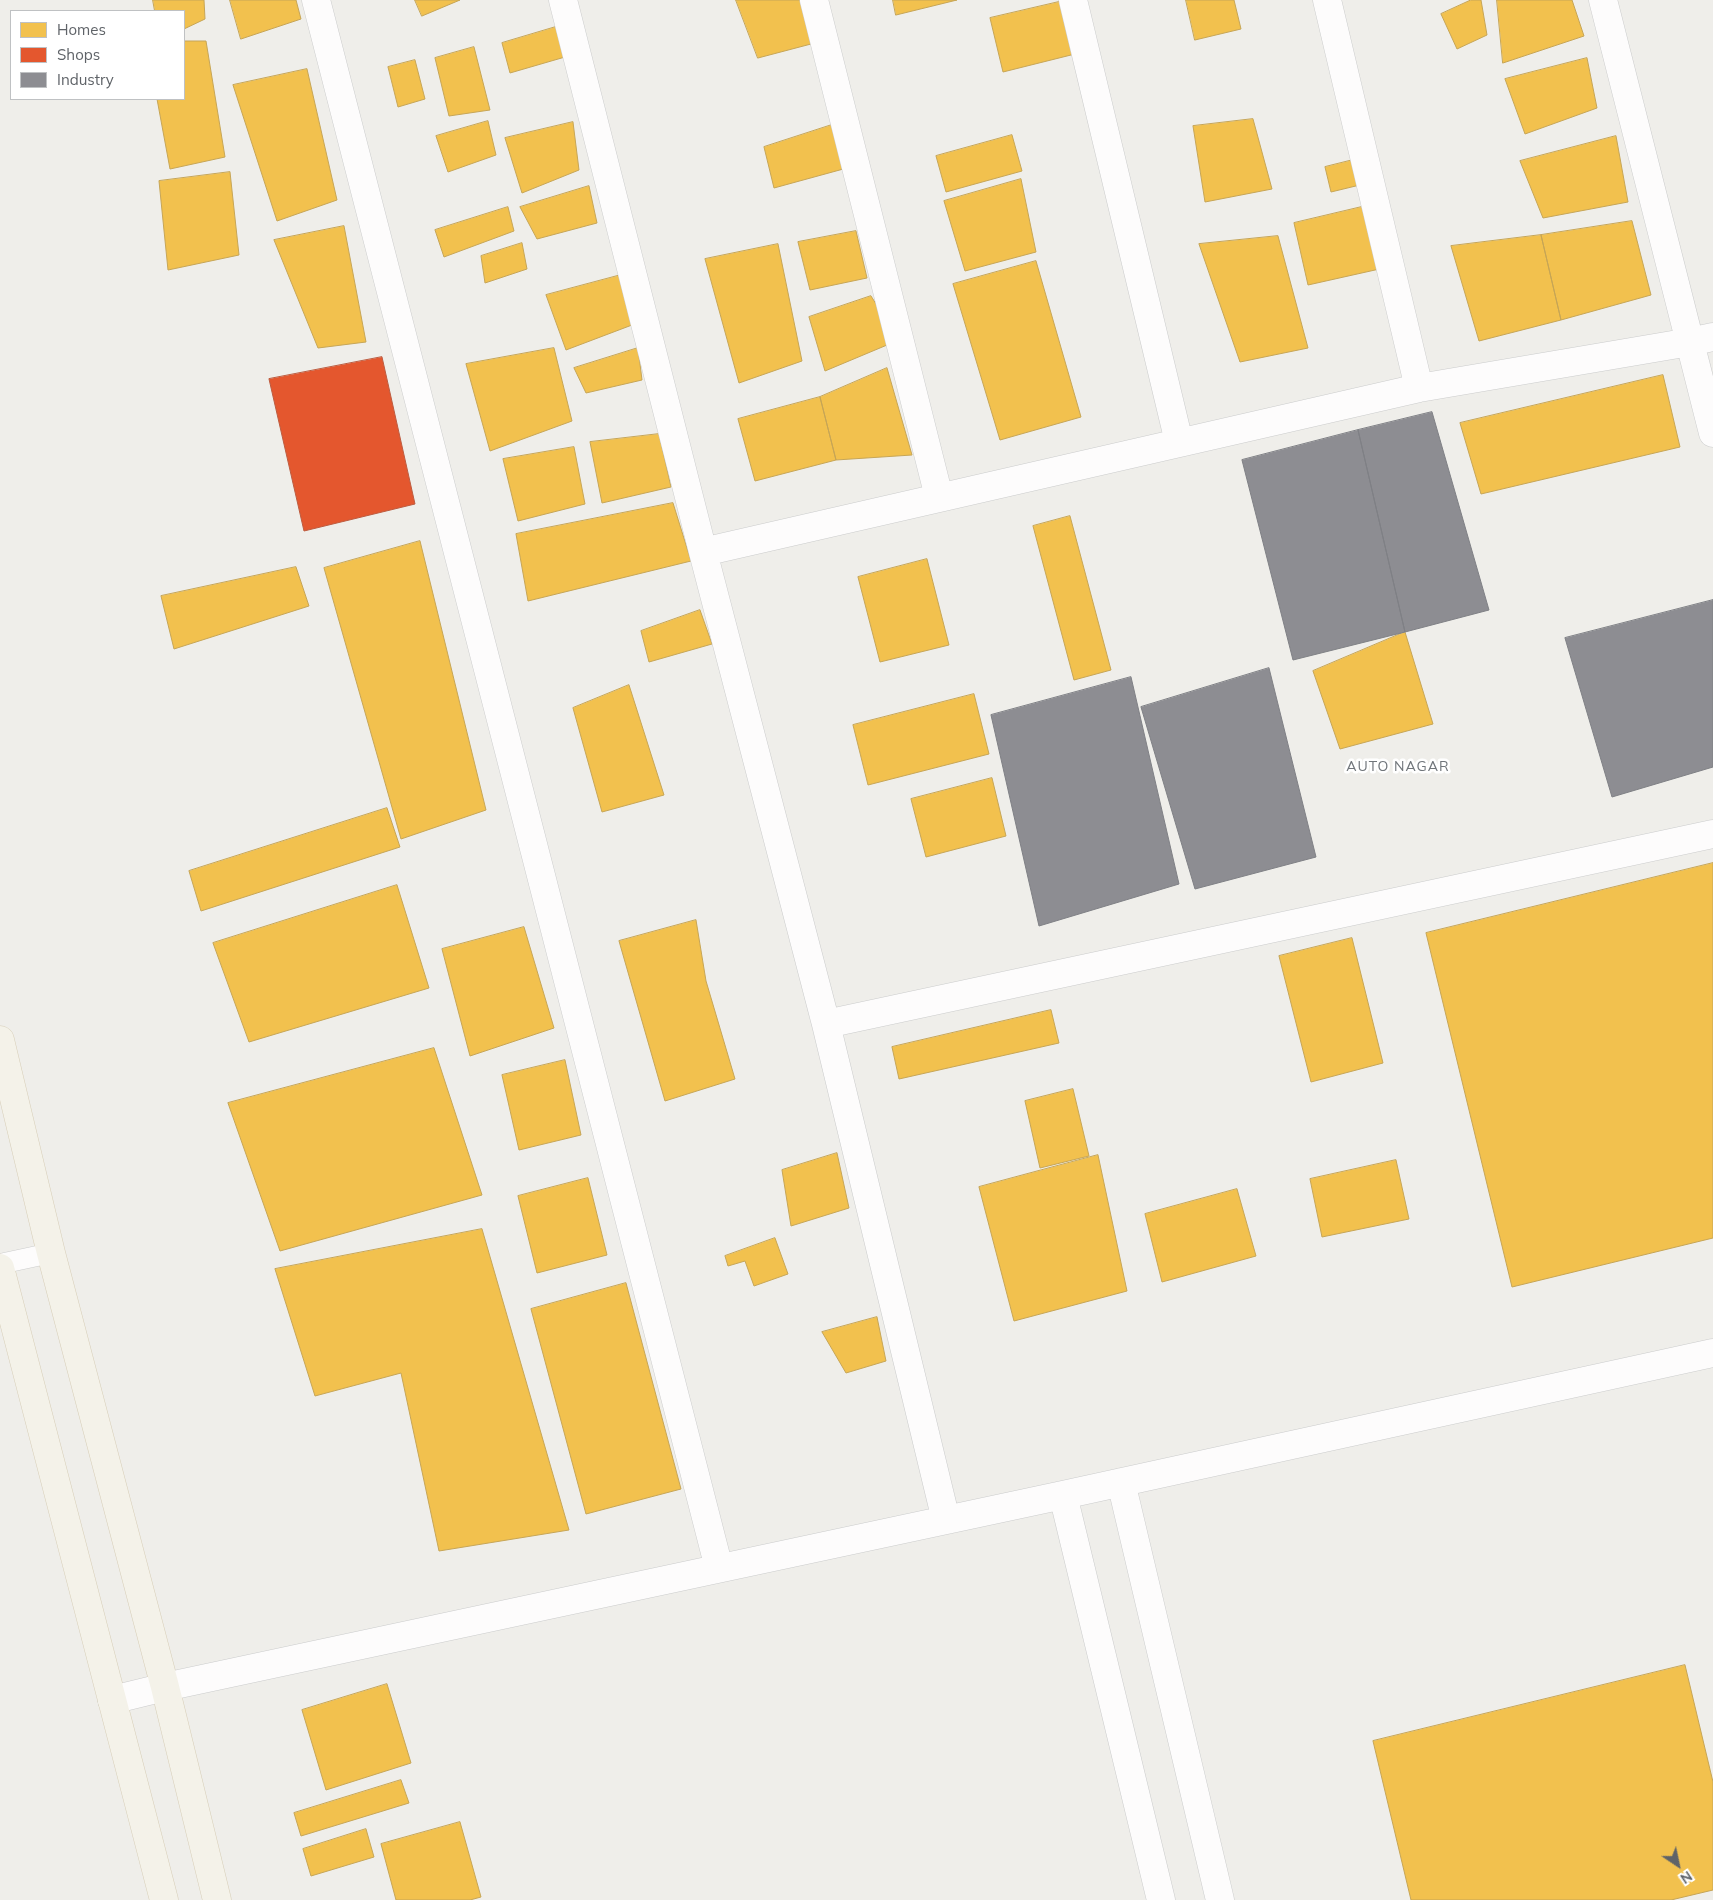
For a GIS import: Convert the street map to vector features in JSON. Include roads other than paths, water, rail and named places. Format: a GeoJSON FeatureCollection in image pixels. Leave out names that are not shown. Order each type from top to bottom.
{"type":"FeatureCollection","features":[{"type":"Feature","properties":{"kind":"main road"},"geometry":{"type":"LineString","coordinates":[[0,1040],[51,1254],[165,1687],[218,1900]]}},
{"type":"Feature","properties":{"kind":"main road"},"geometry":{"type":"LineString","coordinates":[[0,1268],[164,1900]]}},
{"type":"Feature","properties":{"kind":"street"},"geometry":{"type":"LineString","coordinates":[[316,0],[719,1568]]}},
{"type":"Feature","properties":{"kind":"street"},"geometry":{"type":"LineString","coordinates":[[563,0],[703,552],[826,1024],[946,1520]]}},
{"type":"Feature","properties":{"kind":"street"},"geometry":{"type":"LineString","coordinates":[[814,0],[939,497]]}},
{"type":"Feature","properties":{"kind":"street"},"geometry":{"type":"LineString","coordinates":[[1073,0],[1179,442]]}},
{"type":"Feature","properties":{"kind":"street"},"geometry":{"type":"LineString","coordinates":[[1327,0],[1419,388]]}},
{"type":"Feature","properties":{"kind":"street"},"geometry":{"type":"LineString","coordinates":[[1603,0],[1701,340],[1713,433]]}},
{"type":"Feature","properties":{"kind":"street"},"geometry":{"type":"LineString","coordinates":[[703,552],[1419,388],[1701,340]]}},
{"type":"Feature","properties":{"kind":"street"},"geometry":{"type":"LineString","coordinates":[[826,1024],[1713,834]]}},
{"type":"Feature","properties":{"kind":"street"},"geometry":{"type":"LineString","coordinates":[[112,1700],[165,1687],[1713,1354]]}},
{"type":"Feature","properties":{"kind":"street"},"geometry":{"type":"LineString","coordinates":[[1121,1482],[1220,1900]]}},
{"type":"Feature","properties":{"kind":"street"},"geometry":{"type":"LineString","coordinates":[[1063,1495],[1161,1900]]}},
{"type":"Feature","properties":{"kind":"lane"},"geometry":{"type":"LineString","coordinates":[[0,1264],[51,1254]]}},
{"type":"Feature","properties":{"kind":"district","name":"AUTO NAGAR"},"geometry":{"type":"Point","coordinates":[1398,767]}}]}
